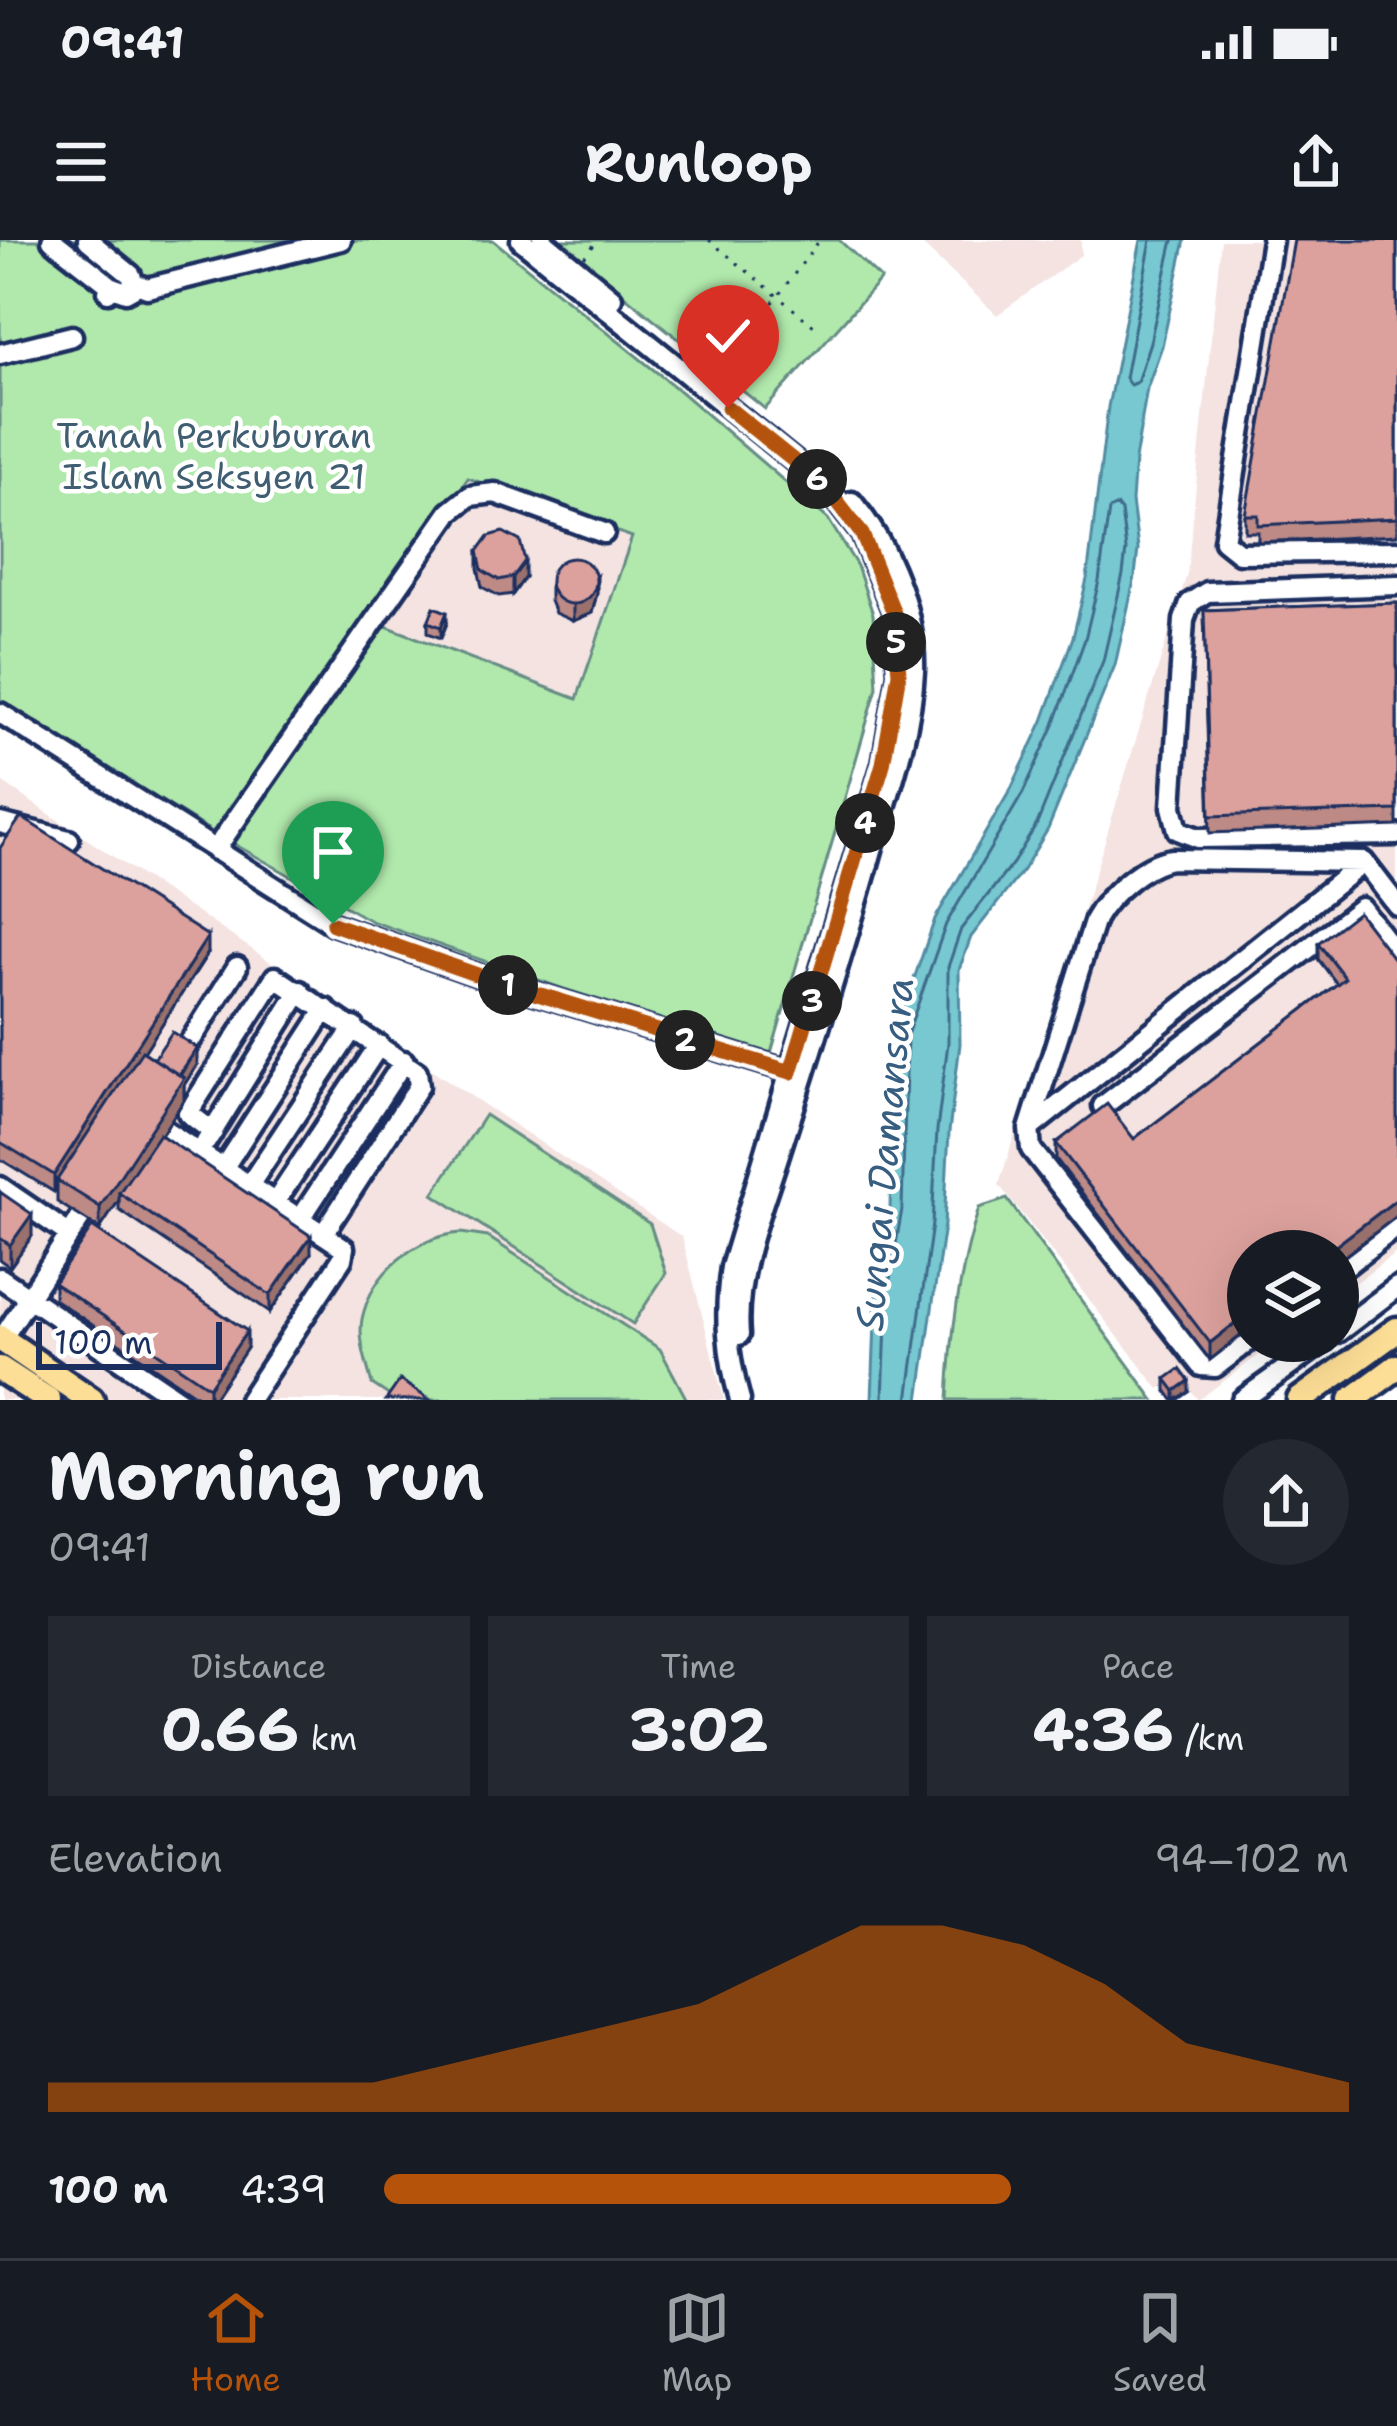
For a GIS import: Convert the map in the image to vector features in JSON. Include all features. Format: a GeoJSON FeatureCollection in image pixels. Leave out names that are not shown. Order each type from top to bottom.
{"type":"FeatureCollection","features":[{"type":"Feature","properties":{"kind":"main road"},"geometry":{"type":"LineString","coordinates":[[1304,1396],[1397,1330]]}},
{"type":"Feature","properties":{"kind":"main road"},"geometry":{"type":"LineString","coordinates":[[1,1340],[92,1400]]}},
{"type":"Feature","properties":{"kind":"main road"},"geometry":{"type":"LineString","coordinates":[[1352,1400],[1397,1367]]}},
{"type":"Feature","properties":{"kind":"main road"},"geometry":{"type":"LineString","coordinates":[[0,1369],[32,1396]]}},
{"type":"Feature","properties":{"kind":"street"},"geometry":{"type":"LineString","coordinates":[[52,240],[110,290],[127,292],[135,283]]}},
{"type":"Feature","properties":{"kind":"street"},"geometry":{"type":"LineString","coordinates":[[88,240],[135,283],[147,288],[341,240]]}},
{"type":"Feature","properties":{"kind":"street"},"geometry":{"type":"LineString","coordinates":[[521,240],[824,485],[862,534],[894,613],[899,673],[883,764],[744,1270],[737,1316],[740,1358],[751,1400]]}},
{"type":"Feature","properties":{"kind":"street"},"geometry":{"type":"LineString","coordinates":[[542,240],[832,478],[874,528],[893,569],[910,628],[914,669],[908,719],[857,904],[728,1287],[728,1356],[740,1400]]}},
{"type":"Feature","properties":{"kind":"street"},"geometry":{"type":"LineString","coordinates":[[1272,240],[1224,542],[1239,553],[1397,551]]}},
{"type":"Feature","properties":{"kind":"street"},"geometry":{"type":"LineString","coordinates":[[0,354],[72,336]]}},
{"type":"Feature","properties":{"kind":"street"},"geometry":{"type":"LineString","coordinates":[[214,850],[450,512],[470,496],[495,493],[604,533]]}},
{"type":"Feature","properties":{"kind":"street"},"geometry":{"type":"LineString","coordinates":[[1397,585],[1207,592],[1190,603],[1184,620],[1172,786],[1174,820],[1186,835],[1397,835]]}},
{"type":"Feature","properties":{"kind":"street"},"geometry":{"type":"LineString","coordinates":[[0,713],[333,924],[489,979],[797,1074]]}},
{"type":"Feature","properties":{"kind":"street"},"geometry":{"type":"LineString","coordinates":[[0,823],[68,840]]}},
{"type":"Feature","properties":{"kind":"street"},"geometry":{"type":"LineString","coordinates":[[1227,1358],[1215,1367],[1201,1366],[1031,1149],[1029,1129],[1095,919],[1106,900],[1161,860],[1364,862]]}},
{"type":"Feature","properties":{"kind":"street"},"geometry":{"type":"LineString","coordinates":[[1364,862],[1397,905]]}},
{"type":"Feature","properties":{"kind":"street"},"geometry":{"type":"LineString","coordinates":[[1029,1129],[1364,862]]}},
{"type":"Feature","properties":{"kind":"street"},"geometry":{"type":"LineString","coordinates":[[1103,1106],[1361,908],[1397,955]]}},
{"type":"Feature","properties":{"kind":"street"},"geometry":{"type":"LineString","coordinates":[[167,1079],[237,967]]}},
{"type":"Feature","properties":{"kind":"street"},"geometry":{"type":"LineString","coordinates":[[213,1132],[188,1113],[275,977],[417,1072],[419,1086],[325,1233]]}},
{"type":"Feature","properties":{"kind":"street"},"geometry":{"type":"LineString","coordinates":[[200,1151],[300,991]]}},
{"type":"Feature","properties":{"kind":"street"},"geometry":{"type":"LineString","coordinates":[[224,1167],[326,1009]]}},
{"type":"Feature","properties":{"kind":"street"},"geometry":{"type":"LineString","coordinates":[[250,1184],[354,1028]]}},
{"type":"Feature","properties":{"kind":"street"},"geometry":{"type":"LineString","coordinates":[[277,1202],[379,1045]]}},
{"type":"Feature","properties":{"kind":"street"},"geometry":{"type":"LineString","coordinates":[[302,1218],[404,1061]]}},
{"type":"Feature","properties":{"kind":"street"},"geometry":{"type":"LineString","coordinates":[[131,1136],[155,1098]]}},
{"type":"Feature","properties":{"kind":"street"},"geometry":{"type":"LineString","coordinates":[[144,1116],[344,1248],[342,1259],[249,1400]]}},
{"type":"Feature","properties":{"kind":"street"},"geometry":{"type":"LineString","coordinates":[[1,1340],[107,1176]]}},
{"type":"Feature","properties":{"kind":"street"},"geometry":{"type":"LineString","coordinates":[[0,1187],[70,1235]]}},
{"type":"Feature","properties":{"kind":"street"},"geometry":{"type":"LineString","coordinates":[[1359,1256],[1397,1226]]}},
{"type":"Feature","properties":{"kind":"street"},"geometry":{"type":"LineString","coordinates":[[0,1278],[179,1400]]}},
{"type":"Feature","properties":{"kind":"street"},"geometry":{"type":"LineString","coordinates":[[1359,1316],[1397,1288]]}},
{"type":"Feature","properties":{"kind":"street"},"geometry":{"type":"LineString","coordinates":[[1242,1400],[1295,1362]]}},
{"type":"Feature","properties":{"kind":"path"},"geometry":{"type":"LineString","coordinates":[[575,267],[598,240]]}},
{"type":"Feature","properties":{"kind":"path"},"geometry":{"type":"LineString","coordinates":[[709,240],[814,326]]}},
{"type":"Feature","properties":{"kind":"path"},"geometry":{"type":"LineString","coordinates":[[713,382],[819,241]]}},
{"type":"Feature","properties":{"kind":"shaded area"},"geometry":{"type":"Polygon","coordinates":[[[917,240],[1081,240],[1081,255],[997,315],[917,240]]]}},
{"type":"Feature","properties":{"kind":"shaded area"},"geometry":{"type":"Polygon","coordinates":[[[1221,240],[1397,240],[1397,1252],[1359,1280],[1359,1230],[1227,1230],[1227,1362],[1250,1362],[1198,1400],[1180,1375],[1159,1389],[999,1185],[1187,574],[1221,240]]]}},
{"type":"Feature","properties":{"kind":"shaded area"},"geometry":{"type":"Polygon","coordinates":[[[468,478],[632,537],[578,699],[369,620],[468,478]]]}},
{"type":"Feature","properties":{"kind":"shaded area"},"geometry":{"type":"Polygon","coordinates":[[[0,781],[682,1237],[724,1400],[0,1400],[0,781]]]}},
{"type":"Feature","properties":{"kind":"green space","name":"Tanah Perkuburan Islam Seksyen 21"},"geometry":{"type":"Polygon","coordinates":[[[0,240],[493,240],[828,519],[857,566],[873,614],[877,687],[771,1053],[564,989],[371,921],[211,831],[0,702],[0,240]],[[468,478],[370,620],[577,699],[632,537],[468,478]]]}},
{"type":"Feature","properties":{"kind":"green space"},"geometry":{"type":"Polygon","coordinates":[[[556,240],[839,240],[881,279],[765,409],[556,240]]]}},
{"type":"Feature","properties":{"kind":"green space"},"geometry":{"type":"Polygon","coordinates":[[[485,1115],[650,1224],[666,1273],[633,1324],[433,1194],[485,1115]]]}},
{"type":"Feature","properties":{"kind":"green space"},"geometry":{"type":"Polygon","coordinates":[[[1007,1199],[1154,1400],[948,1400],[957,1303],[979,1208],[1007,1199]]]}},
{"type":"Feature","properties":{"kind":"green space"},"geometry":{"type":"Polygon","coordinates":[[[461,1233],[488,1237],[660,1349],[687,1400],[396,1400],[372,1384],[361,1327],[375,1286],[412,1250],[461,1233]]]}},
{"type":"Feature","properties":{"kind":"water"},"geometry":{"type":"Polygon","coordinates":[[[1141,240],[1185,240],[1162,346],[1147,388],[1135,460],[1132,501],[1138,549],[1115,665],[1048,829],[971,937],[959,970],[960,1044],[944,1225],[919,1400],[872,1400],[876,1295],[890,1208],[895,1033],[935,919],[1012,787],[1043,721],[1073,637],[1087,579],[1108,407],[1141,240]]]}},
{"type":"Feature","properties":{"kind":"building"},"geometry":{"type":"Polygon","coordinates":[[[1294,240],[1397,240],[1397,518],[1258,525],[1258,515],[1245,515],[1294,240]]]}},
{"type":"Feature","properties":{"kind":"building"},"geometry":{"type":"Polygon","coordinates":[[[503,532],[520,541],[525,561],[513,577],[499,580],[482,570],[478,551],[489,536],[503,532]]]}},
{"type":"Feature","properties":{"kind":"building"},"geometry":{"type":"Polygon","coordinates":[[[573,558],[589,565],[596,581],[589,597],[573,604],[557,597],[550,581],[557,565],[573,558]]]}},
{"type":"Feature","properties":{"kind":"building"},"geometry":{"type":"Polygon","coordinates":[[[1397,603],[1397,810],[1210,816],[1204,610],[1397,603]]]}},
{"type":"Feature","properties":{"kind":"building"},"geometry":{"type":"Polygon","coordinates":[[[434,607],[447,612],[441,627],[428,622],[434,607]]]}},
{"type":"Feature","properties":{"kind":"building"},"geometry":{"type":"Polygon","coordinates":[[[21,817],[208,936],[54,1175],[0,1142],[0,848],[21,817]]]}},
{"type":"Feature","properties":{"kind":"building"},"geometry":{"type":"Polygon","coordinates":[[[1358,912],[1397,963],[1397,1199],[1356,1230],[1227,1230],[1227,1330],[1210,1343],[1056,1143],[1107,1104],[1134,1139],[1345,978],[1318,943],[1358,912]]]}},
{"type":"Feature","properties":{"kind":"building"},"geometry":{"type":"Polygon","coordinates":[[[172,1032],[197,1048],[179,1075],[154,1059],[172,1032]]]}},
{"type":"Feature","properties":{"kind":"building"},"geometry":{"type":"Polygon","coordinates":[[[142,1051],[184,1078],[100,1207],[57,1180],[142,1051]]]}},
{"type":"Feature","properties":{"kind":"building"},"geometry":{"type":"Polygon","coordinates":[[[159,1134],[311,1236],[270,1295],[119,1193],[159,1134]]]}},
{"type":"Feature","properties":{"kind":"building"},"geometry":{"type":"Polygon","coordinates":[[[0,1192],[32,1214],[10,1245],[0,1238],[0,1192]]]}},
{"type":"Feature","properties":{"kind":"building"},"geometry":{"type":"Polygon","coordinates":[[[92,1227],[247,1331],[209,1387],[54,1283],[92,1227]]]}},
{"type":"Feature","properties":{"kind":"building"},"geometry":{"type":"Polygon","coordinates":[[[1180,1369],[1189,1381],[1175,1391],[1166,1379],[1180,1369]]]}},
{"type":"Feature","properties":{"kind":"building"},"geometry":{"type":"Polygon","coordinates":[[[400,1380],[430,1400],[386,1400],[400,1380]]]}},
{"type":"Feature","properties":{"kind":"route"},"geometry":{"type":"LineString","coordinates":[[333,924],[489,979],[791,1072],[883,764],[899,673],[894,613],[862,534],[824,485],[728,408]]}},
{"type":"Feature","properties":{"kind":"water label","name":"Sungai Damansara"},"geometry":{"type":"Point","coordinates":[884,1154]}}]}
